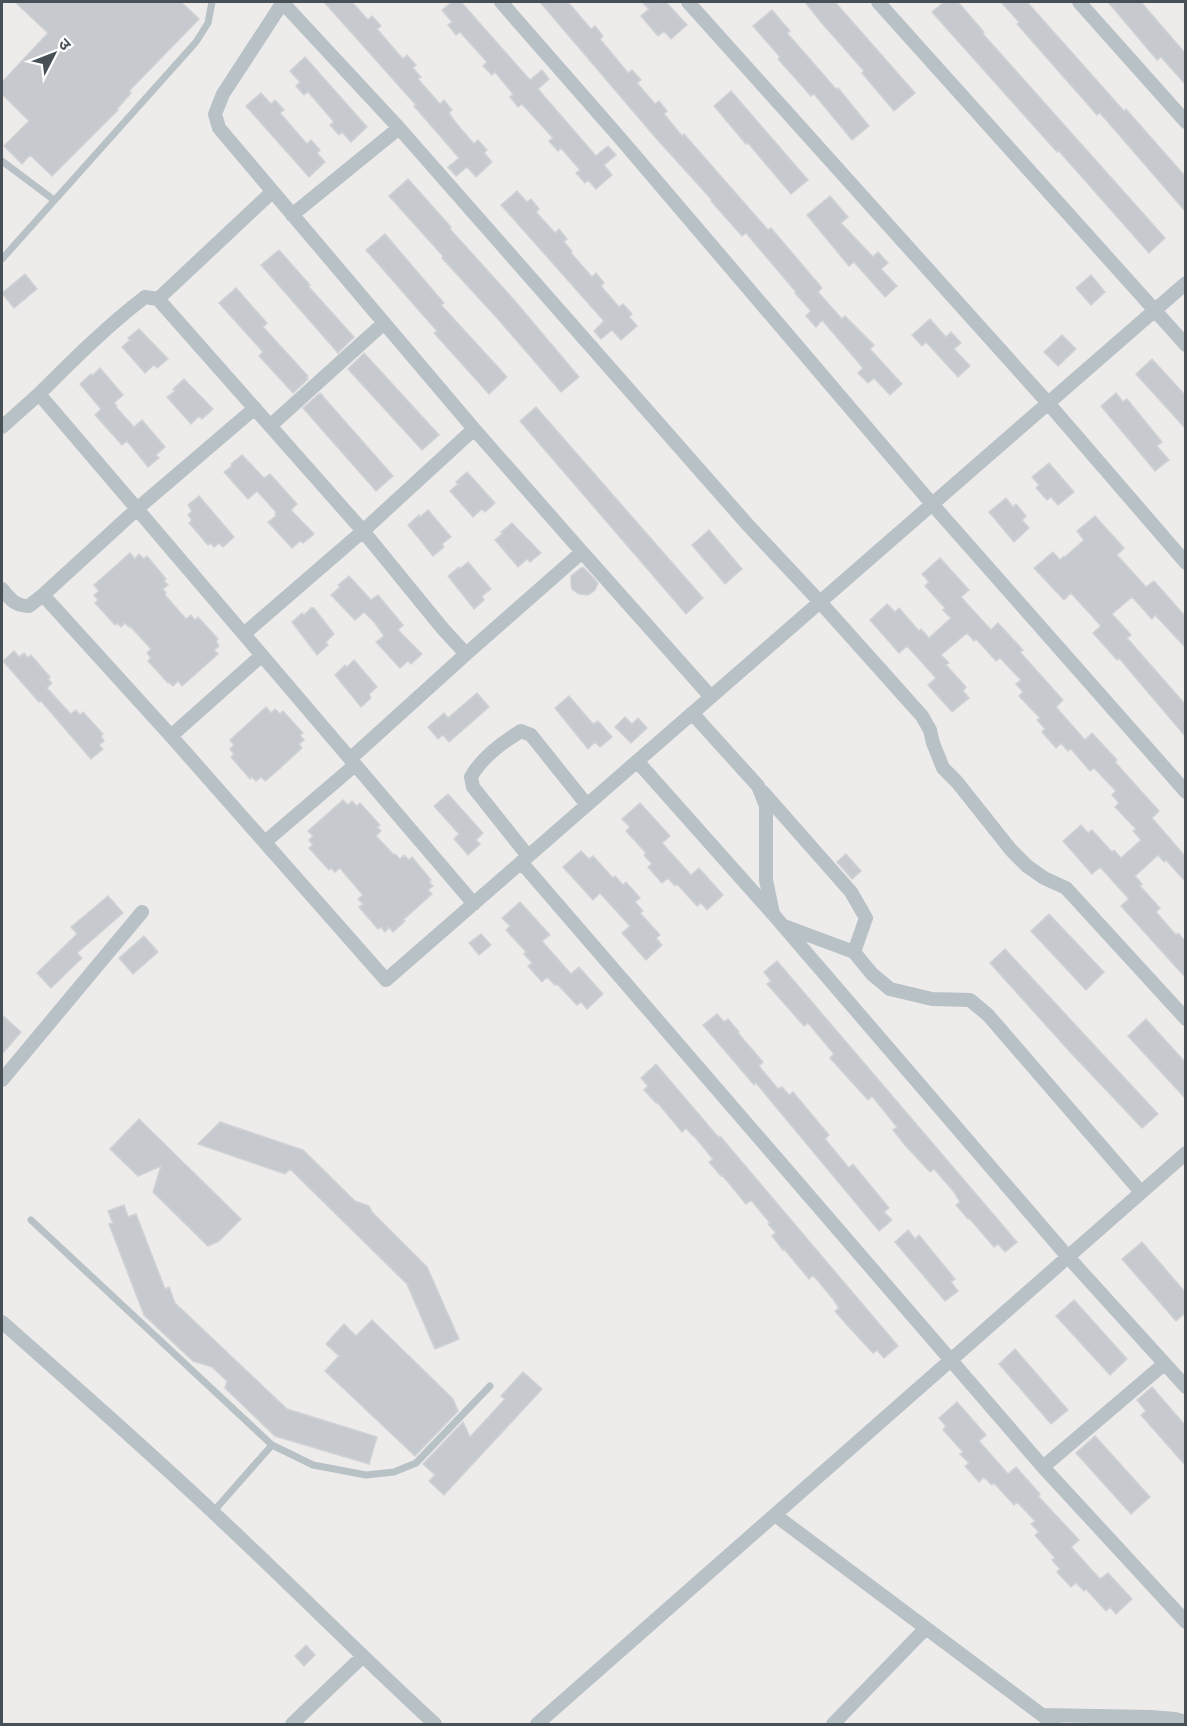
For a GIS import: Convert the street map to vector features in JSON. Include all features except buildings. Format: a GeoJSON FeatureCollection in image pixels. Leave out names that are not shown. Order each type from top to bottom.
{"type":"FeatureCollection","features":[{"type":"Feature","properties":{"kind":"street"},"geometry":{"type":"LineString","coordinates":[[711,697],[474,429],[219,128],[214,114],[223,94],[283,2],[399,129],[747,524],[922,716],[930,730],[943,768],[957,782],[1011,850],[1027,866],[1044,878],[1066,888],[1185,1019]]}},
{"type":"Feature","properties":{"kind":"street"},"geometry":{"type":"LineString","coordinates":[[501,2],[932,504],[1185,792]]}},
{"type":"Feature","properties":{"kind":"street"},"geometry":{"type":"LineString","coordinates":[[688,2],[1048,403],[1185,563]]}},
{"type":"Feature","properties":{"kind":"street"},"geometry":{"type":"LineString","coordinates":[[878,2],[1185,345]]}},
{"type":"Feature","properties":{"kind":"street"},"geometry":{"type":"LineString","coordinates":[[1079,2],[1185,122]]}},
{"type":"Feature","properties":{"kind":"street"},"geometry":{"type":"LineString","coordinates":[[292,215],[399,129]]}},
{"type":"Feature","properties":{"kind":"street"},"geometry":{"type":"LineString","coordinates":[[158,299],[272,192]]}},
{"type":"Feature","properties":{"kind":"street"},"geometry":{"type":"LineString","coordinates":[[43,595],[386,980],[1185,283]]}},
{"type":"Feature","properties":{"kind":"street"},"geometry":{"type":"LineString","coordinates":[[2,427],[130,308],[145,297],[158,299],[363,531],[465,654]]}},
{"type":"Feature","properties":{"kind":"street"},"geometry":{"type":"LineString","coordinates":[[270,426],[384,323]]}},
{"type":"Feature","properties":{"kind":"street"},"geometry":{"type":"LineString","coordinates":[[39,394],[474,904]]}},
{"type":"Feature","properties":{"kind":"street"},"geometry":{"type":"LineString","coordinates":[[2,589],[11,601],[20,606],[29,606],[138,508],[255,408]]}},
{"type":"Feature","properties":{"kind":"street"},"geometry":{"type":"LineString","coordinates":[[244,634],[363,531],[474,429]]}},
{"type":"Feature","properties":{"kind":"street"},"geometry":{"type":"LineString","coordinates":[[265,842],[353,762],[465,654],[582,552]]}},
{"type":"Feature","properties":{"kind":"street"},"geometry":{"type":"LineString","coordinates":[[171,736],[262,655]]}},
{"type":"Feature","properties":{"kind":"street"},"geometry":{"type":"LineString","coordinates":[[692,713],[851,892],[866,918],[854,952]]}},
{"type":"Feature","properties":{"kind":"street"},"geometry":{"type":"LineString","coordinates":[[587,805],[531,735],[521,731],[509,738],[476,768],[471,777],[473,787],[525,859],[1043,1467],[1185,1622]]}},
{"type":"Feature","properties":{"kind":"street"},"geometry":{"type":"LineString","coordinates":[[637,761],[773,914],[1068,1257],[1185,1387]]}},
{"type":"Feature","properties":{"kind":"street"},"geometry":{"type":"LineString","coordinates":[[758,786],[766,806],[766,880],[773,914]]}},
{"type":"Feature","properties":{"kind":"street"},"geometry":{"type":"LineString","coordinates":[[2,1080],[142,912]]}},
{"type":"Feature","properties":{"kind":"street"},"geometry":{"type":"LineString","coordinates":[[783,926],[854,952],[872,974],[890,989],[932,999],[970,1000],[988,1015],[1141,1192]]}},
{"type":"Feature","properties":{"kind":"street"},"geometry":{"type":"LineString","coordinates":[[537,1725],[1185,1153]]}},
{"type":"Feature","properties":{"kind":"street"},"geometry":{"type":"LineString","coordinates":[[2,1322],[213,1512],[435,1725]]}},
{"type":"Feature","properties":{"kind":"street"},"geometry":{"type":"LineString","coordinates":[[1043,1467],[1164,1364]]}},
{"type":"Feature","properties":{"kind":"street"},"geometry":{"type":"LineString","coordinates":[[775,1515],[1054,1725]]}},
{"type":"Feature","properties":{"kind":"street"},"geometry":{"type":"LineString","coordinates":[[833,1725],[926,1628]]}},
{"type":"Feature","properties":{"kind":"street"},"geometry":{"type":"LineString","coordinates":[[292,1725],[362,1657]]}},
{"type":"Feature","properties":{"kind":"street"},"geometry":{"type":"LineString","coordinates":[[1042,1715],[1151,1717],[1185,1722]]}},
{"type":"Feature","properties":{"kind":"lane"},"geometry":{"type":"LineString","coordinates":[[2,259],[196,42],[208,23],[212,2]]}},
{"type":"Feature","properties":{"kind":"lane"},"geometry":{"type":"LineString","coordinates":[[2,161],[54,200]]}},
{"type":"Feature","properties":{"kind":"lane"},"geometry":{"type":"LineString","coordinates":[[31,1220],[272,1445],[313,1465],[366,1475],[394,1472],[416,1463],[490,1386]]}},
{"type":"Feature","properties":{"kind":"lane"},"geometry":{"type":"LineString","coordinates":[[213,1512],[272,1445]]}}]}
